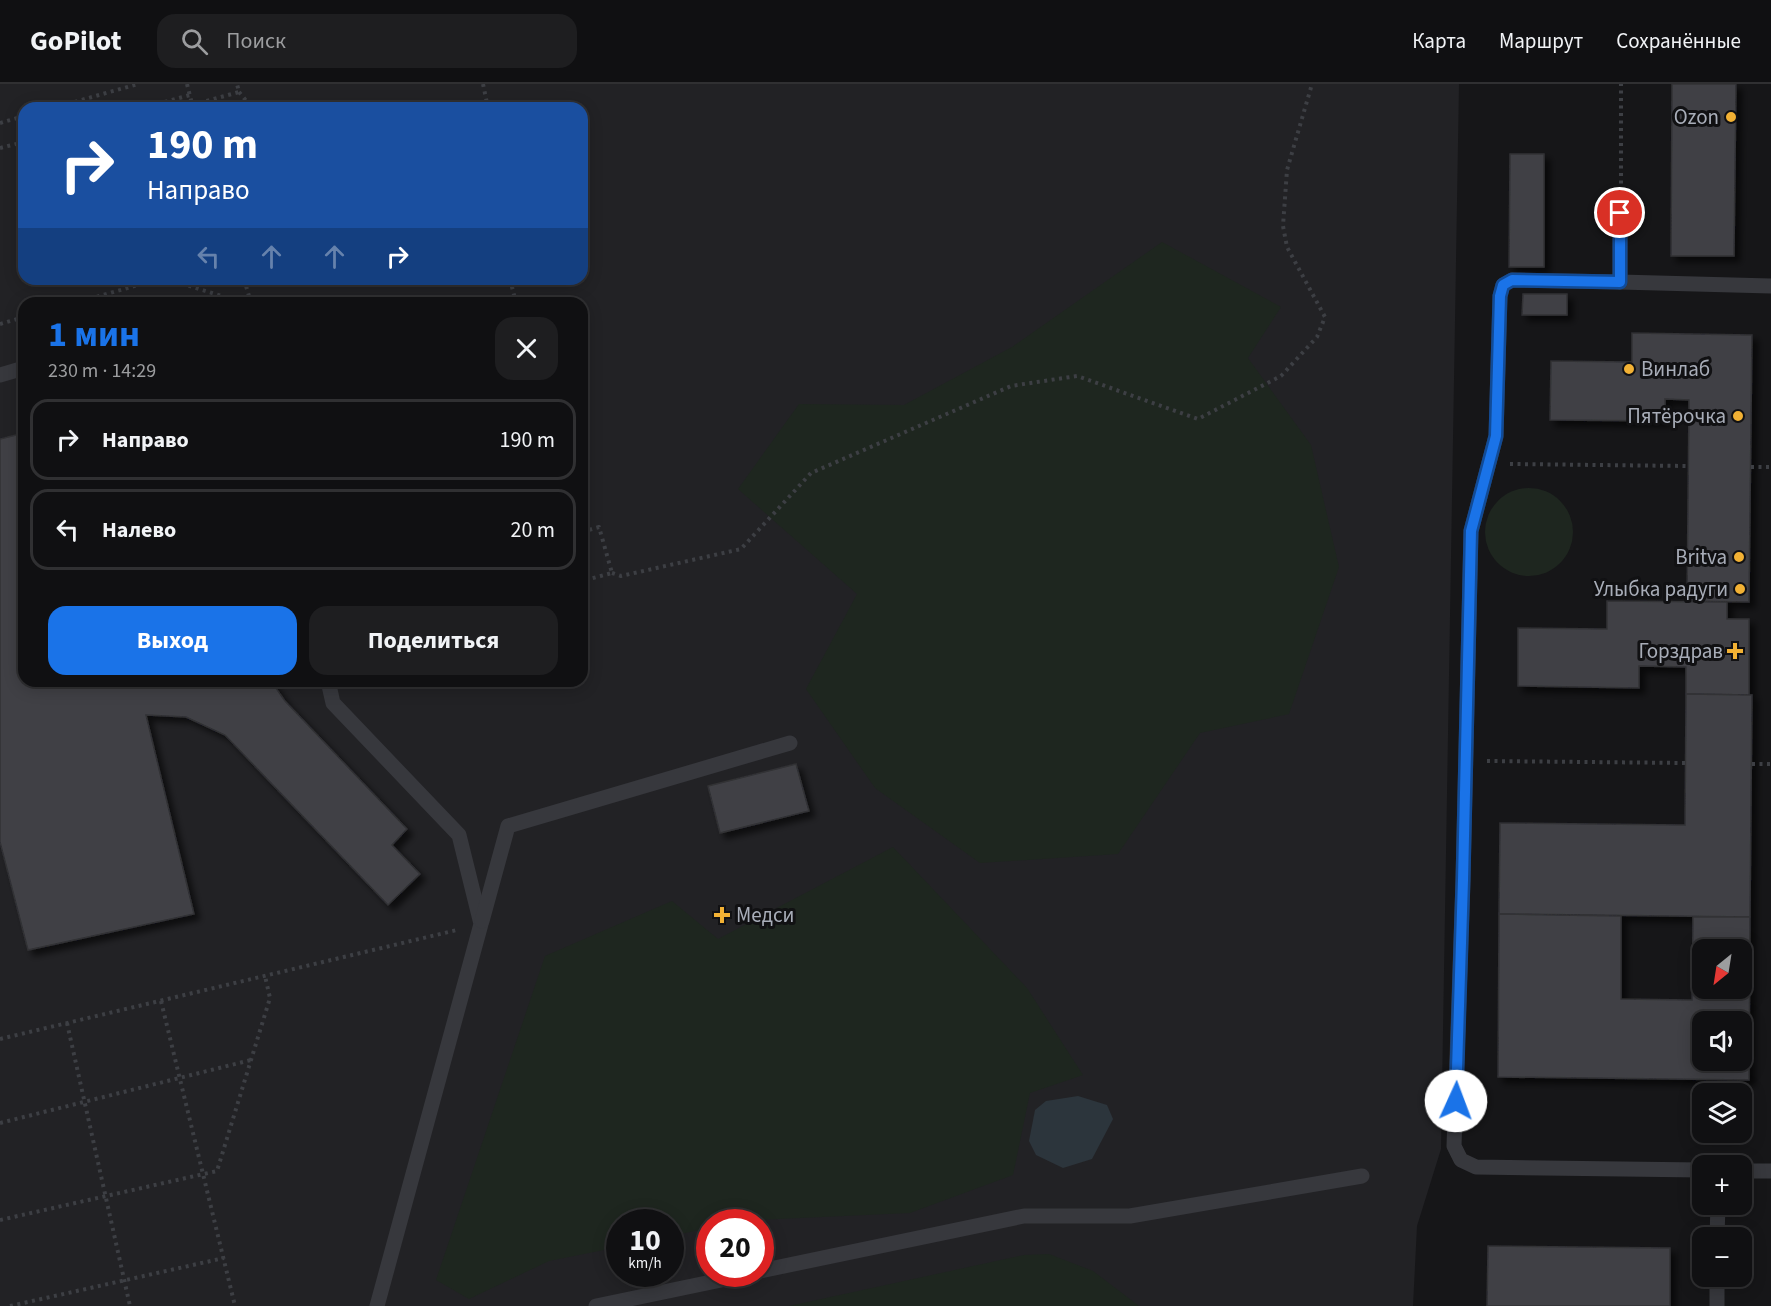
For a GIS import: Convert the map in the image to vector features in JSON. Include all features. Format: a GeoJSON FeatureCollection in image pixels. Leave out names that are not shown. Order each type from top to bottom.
{"type":"FeatureCollection","features":[{"type":"Feature","properties":{"kind":"lane"},"geometry":{"type":"LineString","coordinates":[[1620,213],[1620,282]]}},
{"type":"Feature","properties":{"kind":"lane"},"geometry":{"type":"LineString","coordinates":[[1692,1170],[1476,1167],[1461,1160],[1454,1146],[1471,531],[1496,436],[1500,296],[1503,285],[1526,274],[1620,282],[1771,285]]}},
{"type":"Feature","properties":{"kind":"lane"},"geometry":{"type":"LineString","coordinates":[[0,375],[18,370]]}},
{"type":"Feature","properties":{"kind":"lane"},"geometry":{"type":"LineString","coordinates":[[329,687],[333,703],[459,836],[481,924]]}},
{"type":"Feature","properties":{"kind":"lane"},"geometry":{"type":"LineString","coordinates":[[377,1306],[508,826],[790,743]]}},
{"type":"Feature","properties":{"kind":"lane"},"geometry":{"type":"LineString","coordinates":[[1752,1171],[1771,1171]]}},
{"type":"Feature","properties":{"kind":"lane"},"geometry":{"type":"LineString","coordinates":[[774,1268],[1024,1216],[1130,1216],[1362,1176]]}},
{"type":"Feature","properties":{"kind":"lane"},"geometry":{"type":"LineString","coordinates":[[596,1306],[696,1285]]}},
{"type":"Feature","properties":{"kind":"lane"},"geometry":{"type":"LineString","coordinates":[[1717,1287],[1717,1306]]}},
{"type":"Feature","properties":{"kind":"path"},"geometry":{"type":"LineString","coordinates":[[74,102],[138,84]]}},
{"type":"Feature","properties":{"kind":"path"},"geometry":{"type":"LineString","coordinates":[[187,84],[192,102]]}},
{"type":"Feature","properties":{"kind":"path"},"geometry":{"type":"LineString","coordinates":[[237,84],[239,92],[247,102]]}},
{"type":"Feature","properties":{"kind":"path"},"geometry":{"type":"LineString","coordinates":[[483,84],[487,102]]}},
{"type":"Feature","properties":{"kind":"path"},"geometry":{"type":"LineString","coordinates":[[588,579],[612,573],[621,576],[741,549],[811,473],[1011,386],[1077,376],[1198,419],[1281,376],[1317,337],[1326,317],[1287,247],[1283,226],[1287,170],[1312,84]]}},
{"type":"Feature","properties":{"kind":"path"},"geometry":{"type":"LineString","coordinates":[[1620,213],[1621,84]]}},
{"type":"Feature","properties":{"kind":"path"},"geometry":{"type":"LineString","coordinates":[[206,102],[239,92]]}},
{"type":"Feature","properties":{"kind":"path"},"geometry":{"type":"LineString","coordinates":[[165,102],[190,95]]}},
{"type":"Feature","properties":{"kind":"path"},"geometry":{"type":"LineString","coordinates":[[0,123],[18,118]]}},
{"type":"Feature","properties":{"kind":"path"},"geometry":{"type":"LineString","coordinates":[[0,148],[18,144]]}},
{"type":"Feature","properties":{"kind":"path"},"geometry":{"type":"LineString","coordinates":[[96,297],[138,285]]}},
{"type":"Feature","properties":{"kind":"path"},"geometry":{"type":"LineString","coordinates":[[186,285],[225,297]]}},
{"type":"Feature","properties":{"kind":"path"},"geometry":{"type":"LineString","coordinates":[[0,324],[18,319]]}},
{"type":"Feature","properties":{"kind":"path"},"geometry":{"type":"LineString","coordinates":[[1488,464],[1688,466]]}},
{"type":"Feature","properties":{"kind":"path"},"geometry":{"type":"LineString","coordinates":[[1751,467],[1771,467]]}},
{"type":"Feature","properties":{"kind":"path"},"geometry":{"type":"LineString","coordinates":[[588,530],[599,527],[612,573]]}},
{"type":"Feature","properties":{"kind":"path"},"geometry":{"type":"LineString","coordinates":[[1466,760],[1686,763]]}},
{"type":"Feature","properties":{"kind":"path"},"geometry":{"type":"LineString","coordinates":[[1752,764],[1771,764]]}},
{"type":"Feature","properties":{"kind":"path"},"geometry":{"type":"LineString","coordinates":[[0,1039],[481,924]]}},
{"type":"Feature","properties":{"kind":"path"},"geometry":{"type":"LineString","coordinates":[[0,1220],[217,1171],[270,998],[265,976]]}},
{"type":"Feature","properties":{"kind":"path"},"geometry":{"type":"LineString","coordinates":[[161,1001],[235,1306]]}},
{"type":"Feature","properties":{"kind":"path"},"geometry":{"type":"LineString","coordinates":[[67,1023],[130,1306]]}},
{"type":"Feature","properties":{"kind":"path"},"geometry":{"type":"LineString","coordinates":[[0,1123],[251,1060]]}},
{"type":"Feature","properties":{"kind":"path"},"geometry":{"type":"LineString","coordinates":[[10,1306],[224,1258]]}},
{"type":"Feature","properties":{"kind":"shaded area","name":"Медси"},"geometry":{"type":"Polygon","coordinates":[[[0,84],[1459,84],[1441,1149],[1417,1226],[1413,1306],[0,1306],[0,84]]]}},
{"type":"Feature","properties":{"kind":"shaded area"},"geometry":{"type":"Polygon","coordinates":[[[1162,242],[1281,307],[1248,358],[1311,445],[1339,567],[1289,714],[1200,733],[1118,854],[980,863],[875,788],[806,689],[857,594],[738,489],[799,404],[904,405],[1012,347],[1162,242]]]}},
{"type":"Feature","properties":{"kind":"shaded area"},"geometry":{"type":"Polygon","coordinates":[[[1529,488],[1554,495],[1566,507],[1573,532],[1566,557],[1554,569],[1529,576],[1504,569],[1492,557],[1485,532],[1492,507],[1504,495],[1529,488]]]}},
{"type":"Feature","properties":{"kind":"shaded area"},"geometry":{"type":"Polygon","coordinates":[[[893,847],[1027,988],[1083,1075],[1030,1093],[1013,1175],[910,1213],[774,1219],[774,1209],[696,1209],[696,1231],[684,1233],[684,1209],[606,1209],[606,1250],[549,1261],[469,1299],[436,1280],[545,956],[672,901],[718,939],[893,847]]]}},
{"type":"Feature","properties":{"kind":"shaded area"},"geometry":{"type":"Polygon","coordinates":[[[1078,1096],[1107,1105],[1113,1119],[1092,1159],[1063,1168],[1036,1155],[1029,1141],[1035,1110],[1046,1101],[1078,1096]]]}},
{"type":"Feature","properties":{"kind":"shaded area"},"geometry":{"type":"Polygon","coordinates":[[[1049,1254],[1093,1271],[1139,1306],[789,1306],[1024,1255],[1049,1254]]]}},
{"type":"Feature","properties":{"kind":"building"},"geometry":{"type":"Polygon","coordinates":[[[1672,84],[1736,84],[1734,256],[1671,256],[1672,84]]]}},
{"type":"Feature","properties":{"kind":"building"},"geometry":{"type":"Polygon","coordinates":[[[1510,154],[1544,154],[1544,267],[1509,267],[1510,154]]]}},
{"type":"Feature","properties":{"kind":"building"},"geometry":{"type":"Polygon","coordinates":[[[1523,294],[1567,294],[1567,315],[1522,315],[1523,294]]]}},
{"type":"Feature","properties":{"kind":"building"},"geometry":{"type":"Polygon","coordinates":[[[1632,333],[1752,335],[1749,602],[1687,601],[1689,400],[1665,399],[1665,421],[1550,420],[1551,361],[1632,362],[1632,333]]]}},
{"type":"Feature","properties":{"kind":"building"},"geometry":{"type":"Polygon","coordinates":[[[18,434],[18,687],[275,687],[285,701],[407,829],[392,845],[420,874],[388,905],[225,735],[186,717],[146,715],[194,914],[28,950],[0,842],[0,439],[18,434]]]}},
{"type":"Feature","properties":{"kind":"building"},"geometry":{"type":"Polygon","coordinates":[[[1607,601],[1727,602],[1727,619],[1749,619],[1749,695],[1686,694],[1686,667],[1639,666],[1639,688],[1518,686],[1518,628],[1607,629],[1607,601]]]}},
{"type":"Feature","properties":{"kind":"building"},"geometry":{"type":"Polygon","coordinates":[[[1686,694],[1752,695],[1750,917],[1499,914],[1500,823],[1685,825],[1686,694]]]}},
{"type":"Feature","properties":{"kind":"building"},"geometry":{"type":"Polygon","coordinates":[[[796,764],[809,811],[720,833],[708,786],[796,764]]]}},
{"type":"Feature","properties":{"kind":"building"},"geometry":{"type":"Polygon","coordinates":[[[1499,914],[1621,916],[1621,999],[1749,999],[1749,1011],[1692,1011],[1692,1071],[1749,1071],[1749,1080],[1498,1077],[1499,914]]]}},
{"type":"Feature","properties":{"kind":"building"},"geometry":{"type":"Polygon","coordinates":[[[1693,917],[1750,917],[1750,939],[1693,939],[1693,917]]]}},
{"type":"Feature","properties":{"kind":"building"},"geometry":{"type":"Polygon","coordinates":[[[1488,1246],[1670,1248],[1670,1306],[1487,1306],[1488,1246]]]}},
{"type":"Feature","properties":{"kind":"place","name":"Ozon"},"geometry":{"type":"Point","coordinates":[1731,117]}},
{"type":"Feature","properties":{"kind":"place","name":"Винлаб"},"geometry":{"type":"Point","coordinates":[1629,369]}},
{"type":"Feature","properties":{"kind":"place","name":"Пятёрочка"},"geometry":{"type":"Point","coordinates":[1738,416]}},
{"type":"Feature","properties":{"kind":"place","name":"Britva"},"geometry":{"type":"Point","coordinates":[1739,557]}},
{"type":"Feature","properties":{"kind":"place","name":"Улыбка радуги"},"geometry":{"type":"Point","coordinates":[1740,589]}},
{"type":"Feature","properties":{"kind":"place","name":"Горздрав"},"geometry":{"type":"Point","coordinates":[1735,651]}},
{"type":"Feature","properties":{"kind":"place","name":"Медси"},"geometry":{"type":"Point","coordinates":[722,915]}},
{"type":"Feature","properties":{"kind":"route"},"geometry":{"type":"LineString","coordinates":[[1456,1101],[1471,531],[1496,436],[1500,296],[1503,285],[1512,280],[1620,282],[1620,213]]}}]}
